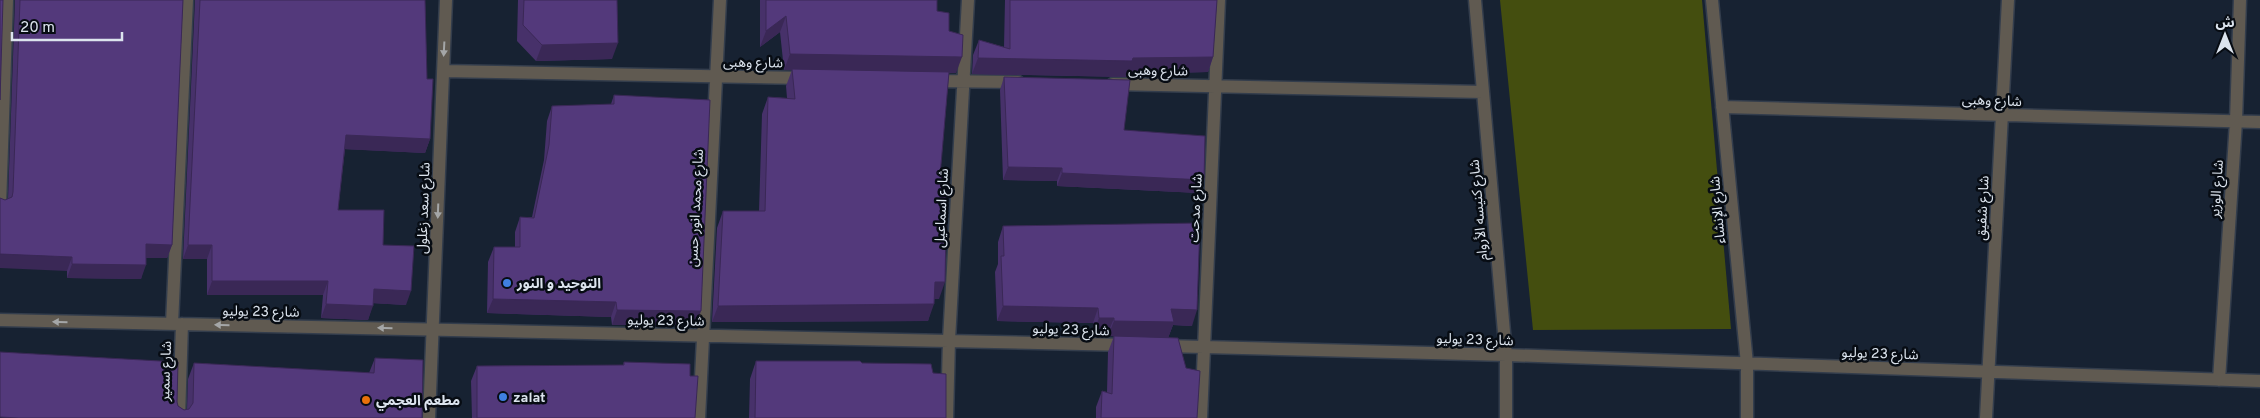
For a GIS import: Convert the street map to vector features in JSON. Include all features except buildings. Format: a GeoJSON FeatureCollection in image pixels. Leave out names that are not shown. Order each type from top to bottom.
{"type":"FeatureCollection","features":[{"type":"Feature","properties":{"kind":"street"},"geometry":{"type":"LineString","coordinates":[[0,206],[7,0]]}},
{"type":"Feature","properties":{"kind":"street","name":"شارع سمير"},"geometry":{"type":"LineString","coordinates":[[179,418],[177,324],[187,0]]}},
{"type":"Feature","properties":{"kind":"street","name":"شارع سعد زغلول"},"geometry":{"type":"LineString","coordinates":[[429,418],[446,0]]}},
{"type":"Feature","properties":{"kind":"street","name":"شارع محمد انور حسن"},"geometry":{"type":"LineString","coordinates":[[699,418],[718,77],[720,0]]}},
{"type":"Feature","properties":{"kind":"street","name":"شارع اسماعيل"},"geometry":{"type":"LineString","coordinates":[[947,418],[949,340],[968,0]]}},
{"type":"Feature","properties":{"kind":"street","name":"شارع مدحت"},"geometry":{"type":"LineString","coordinates":[[1201,418],[1219,0]]}},
{"type":"Feature","properties":{"kind":"street","name":"شارع كنيسه الأروام"},"geometry":{"type":"LineString","coordinates":[[1475,0],[1506,355],[1506,418]]}},
{"type":"Feature","properties":{"kind":"street","name":"شارع الإنشاء"},"geometry":{"type":"LineString","coordinates":[[1712,0],[1747,364],[1747,418]]}},
{"type":"Feature","properties":{"kind":"street","name":"شارع شفيق"},"geometry":{"type":"LineString","coordinates":[[1986,418],[2008,0]]}},
{"type":"Feature","properties":{"kind":"street","name":"شارع الوزير"},"geometry":{"type":"LineString","coordinates":[[2219,380],[2236,122],[2240,0]]}},
{"type":"Feature","properties":{"kind":"street","name":"شارع وهبى"},"geometry":{"type":"LineString","coordinates":[[443,70],[816,78]]}},
{"type":"Feature","properties":{"kind":"street"},"geometry":{"type":"LineString","coordinates":[[924,81],[1031,83]]}},
{"type":"Feature","properties":{"kind":"street","name":"شارع وهبى"},"geometry":{"type":"LineString","coordinates":[[1099,84],[1482,92]]}},
{"type":"Feature","properties":{"kind":"street","name":"شارع وهبى"},"geometry":{"type":"LineString","coordinates":[[1722,107],[2260,122]]}},
{"type":"Feature","properties":{"kind":"street","name":"شارع 23 يوليو"},"geometry":{"type":"LineString","coordinates":[[0,320],[949,340],[1506,355],[2260,381]]}},
{"type":"Feature","properties":{"kind":"green space"},"geometry":{"type":"Polygon","coordinates":[[[1500,0],[1702,0],[1731,329],[1533,330],[1500,0]]]}},
{"type":"Feature","properties":{"kind":"place","name":"التوحيد و النور"},"geometry":{"type":"Point","coordinates":[507,283]}},
{"type":"Feature","properties":{"kind":"place","name":"zalat"},"geometry":{"type":"Point","coordinates":[503,397]}},
{"type":"Feature","properties":{"kind":"place","name":"مطعم العجمي"},"geometry":{"type":"Point","coordinates":[366,400]}}]}
